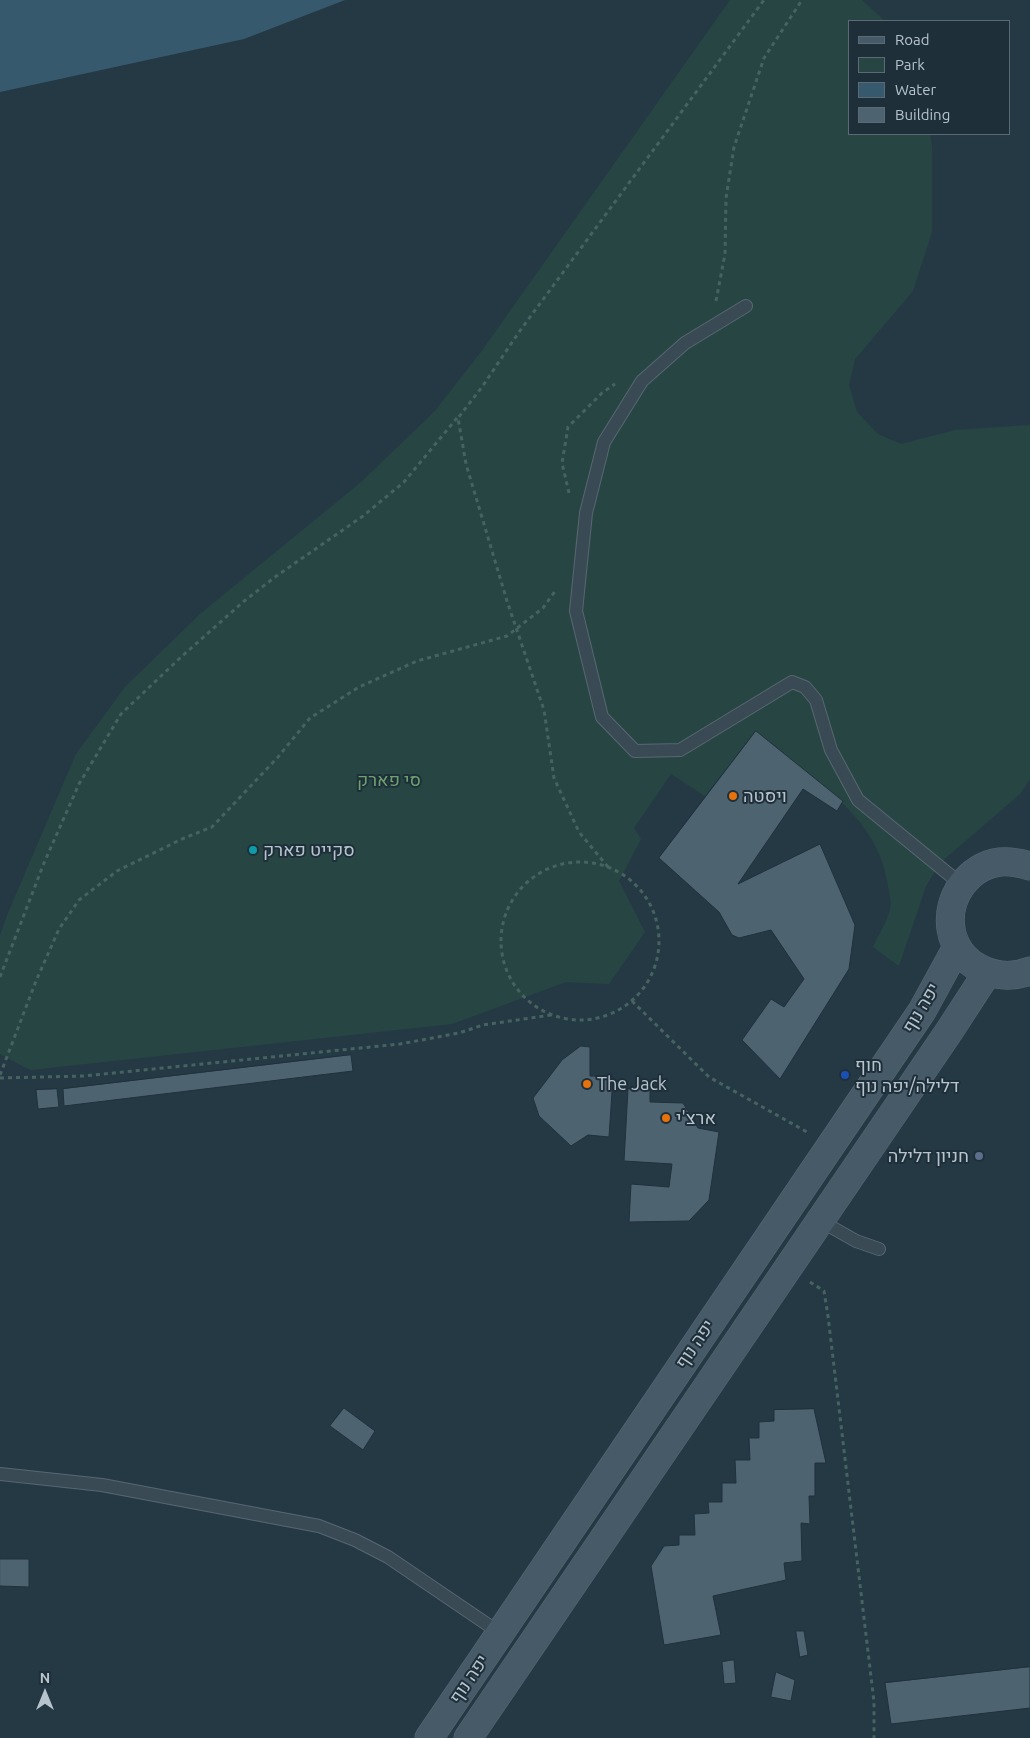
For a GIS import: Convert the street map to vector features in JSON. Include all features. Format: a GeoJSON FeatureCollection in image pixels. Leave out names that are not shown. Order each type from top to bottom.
{"type":"FeatureCollection","features":[{"type":"Feature","properties":{"kind":"main road"},"geometry":{"type":"LineString","coordinates":[[1026,858],[999,862],[982,868],[967,878],[956,893],[950,911],[951,929],[957,947],[975,967],[987,973],[1004,976],[1021,975],[1030,971]]}},
{"type":"Feature","properties":{"kind":"main road","name":"יפה נוף"},"geometry":{"type":"LineString","coordinates":[[429,1738],[922,1010],[957,947]]}},
{"type":"Feature","properties":{"kind":"main road","name":"יפה נוף"},"geometry":{"type":"LineString","coordinates":[[468,1738],[987,973]]}},
{"type":"Feature","properties":{"kind":"lane"},"geometry":{"type":"LineString","coordinates":[[746,306],[685,343],[642,381],[604,442],[586,513],[576,612],[602,717],[635,750],[680,750],[792,682],[805,687],[816,700],[832,750],[858,800],[962,885]]}},
{"type":"Feature","properties":{"kind":"lane"},"geometry":{"type":"LineString","coordinates":[[820,1220],[856,1241],[878,1250]]}},
{"type":"Feature","properties":{"kind":"lane"},"geometry":{"type":"LineString","coordinates":[[0,1474],[102,1485],[319,1526],[388,1556],[500,1633]]}},
{"type":"Feature","properties":{"kind":"path"},"geometry":{"type":"LineString","coordinates":[[0,977],[44,863],[79,784],[121,714],[243,602],[275,577],[363,516],[404,482],[482,387],[519,332],[764,0]]}},
{"type":"Feature","properties":{"kind":"path"},"geometry":{"type":"LineString","coordinates":[[715,302],[724,254],[726,198],[734,147],[764,58],[802,0]]}},
{"type":"Feature","properties":{"kind":"path"},"geometry":{"type":"LineString","coordinates":[[571,502],[562,463],[568,427],[602,393],[617,382]]}},
{"type":"Feature","properties":{"kind":"path"},"geometry":{"type":"LineString","coordinates":[[458,418],[466,464],[544,710],[554,778],[579,832],[608,867]]}},
{"type":"Feature","properties":{"kind":"path"},"geometry":{"type":"LineString","coordinates":[[551,1015],[483,1024],[459,1033],[400,1044],[84,1076],[0,1076],[36,981],[59,929],[79,900],[118,871],[182,839],[212,827],[278,757],[310,718],[358,687],[417,661],[507,636],[542,608],[559,587]]}},
{"type":"Feature","properties":{"kind":"path"},"geometry":{"type":"LineString","coordinates":[[584,862],[608,867],[632,881],[649,902],[658,928],[658,955],[649,981],[632,1001],[614,1013],[593,1019],[572,1020],[551,1015],[529,1002],[513,984],[503,961],[501,937],[506,912],[518,892],[537,875],[559,865],[584,862]]}},
{"type":"Feature","properties":{"kind":"path"},"geometry":{"type":"LineString","coordinates":[[632,1001],[708,1077],[830,1144]]}},
{"type":"Feature","properties":{"kind":"path"},"geometry":{"type":"LineString","coordinates":[[787,1269],[824,1290],[874,1702],[874,1738]]}},
{"type":"Feature","properties":{"kind":"green space","name":"סי פארק"},"geometry":{"type":"Polygon","coordinates":[[[730,0],[862,0],[884,20],[848,20],[848,135],[930,135],[932,147],[932,232],[913,291],[855,359],[849,385],[857,412],[878,434],[901,444],[955,430],[1030,425],[1030,779],[1020,794],[940,863],[926,886],[899,966],[873,947],[889,913],[891,903],[882,861],[871,839],[840,800],[759,738],[747,742],[705,796],[671,774],[634,828],[641,839],[619,881],[645,932],[609,984],[566,982],[452,1024],[30,1070],[0,1054],[0,935],[76,754],[125,687],[200,614],[360,483],[435,411],[481,352],[730,0]]]}},
{"type":"Feature","properties":{"kind":"water"},"geometry":{"type":"Polygon","coordinates":[[[0,0],[345,0],[244,39],[0,92],[0,0]]]}},
{"type":"Feature","properties":{"kind":"building"},"geometry":{"type":"Polygon","coordinates":[[[756,731],[843,801],[837,811],[803,789],[738,884],[820,844],[855,925],[849,969],[780,1079],[742,1040],[771,999],[784,1007],[804,979],[771,930],[739,938],[732,935],[719,912],[659,858],[756,731]]]}},
{"type":"Feature","properties":{"kind":"building"},"geometry":{"type":"Polygon","coordinates":[[[581,1046],[590,1047],[590,1076],[613,1077],[609,1137],[588,1135],[571,1146],[539,1116],[533,1098],[562,1060],[581,1046]]]}},
{"type":"Feature","properties":{"kind":"building"},"geometry":{"type":"Polygon","coordinates":[[[351,1055],[353,1071],[64,1106],[63,1089],[351,1055]]]}},
{"type":"Feature","properties":{"kind":"building"},"geometry":{"type":"Polygon","coordinates":[[[650,1087],[650,1102],[683,1103],[698,1128],[719,1132],[709,1200],[689,1221],[629,1222],[631,1184],[669,1187],[672,1164],[624,1161],[628,1089],[650,1087]]]}},
{"type":"Feature","properties":{"kind":"building"},"geometry":{"type":"Polygon","coordinates":[[[57,1089],[59,1107],[38,1109],[36,1090],[57,1089]]]}},
{"type":"Feature","properties":{"kind":"building"},"geometry":{"type":"Polygon","coordinates":[[[344,1408],[375,1431],[363,1450],[330,1426],[344,1408]]]}},
{"type":"Feature","properties":{"kind":"building"},"geometry":{"type":"Polygon","coordinates":[[[814,1409],[826,1463],[815,1463],[815,1496],[809,1496],[810,1524],[801,1523],[802,1561],[784,1563],[786,1580],[713,1596],[721,1635],[664,1645],[651,1566],[664,1546],[679,1545],[679,1535],[695,1535],[694,1514],[709,1513],[708,1502],[722,1502],[722,1483],[736,1483],[735,1460],[750,1460],[749,1438],[759,1438],[759,1422],[774,1421],[774,1410],[814,1409]]]}},
{"type":"Feature","properties":{"kind":"building"},"geometry":{"type":"Polygon","coordinates":[[[0,1559],[29,1559],[29,1587],[0,1586],[0,1559]]]}},
{"type":"Feature","properties":{"kind":"building"},"geometry":{"type":"Polygon","coordinates":[[[796,1631],[804,1631],[808,1655],[800,1657],[796,1631]]]}},
{"type":"Feature","properties":{"kind":"building"},"geometry":{"type":"Polygon","coordinates":[[[734,1660],[736,1683],[724,1684],[722,1662],[734,1660]]]}},
{"type":"Feature","properties":{"kind":"building"},"geometry":{"type":"Polygon","coordinates":[[[1030,1667],[1030,1708],[891,1724],[885,1683],[1030,1667]]]}},
{"type":"Feature","properties":{"kind":"building"},"geometry":{"type":"Polygon","coordinates":[[[776,1672],[795,1680],[791,1701],[771,1697],[776,1672]]]}},
{"type":"Feature","properties":{"kind":"place","name":"ויסטה"},"geometry":{"type":"Point","coordinates":[733,796]}},
{"type":"Feature","properties":{"kind":"place","name":"סקייט פארק"},"geometry":{"type":"Point","coordinates":[253,850]}},
{"type":"Feature","properties":{"kind":"place","name":"חוף דלילה/יפה נוף"},"geometry":{"type":"Point","coordinates":[845,1075]}},
{"type":"Feature","properties":{"kind":"place","name":"The Jack"},"geometry":{"type":"Point","coordinates":[587,1084]}},
{"type":"Feature","properties":{"kind":"place","name":"ארצ'י"},"geometry":{"type":"Point","coordinates":[666,1118]}},
{"type":"Feature","properties":{"kind":"place","name":"חניון דלילה"},"geometry":{"type":"Point","coordinates":[979,1156]}}]}
